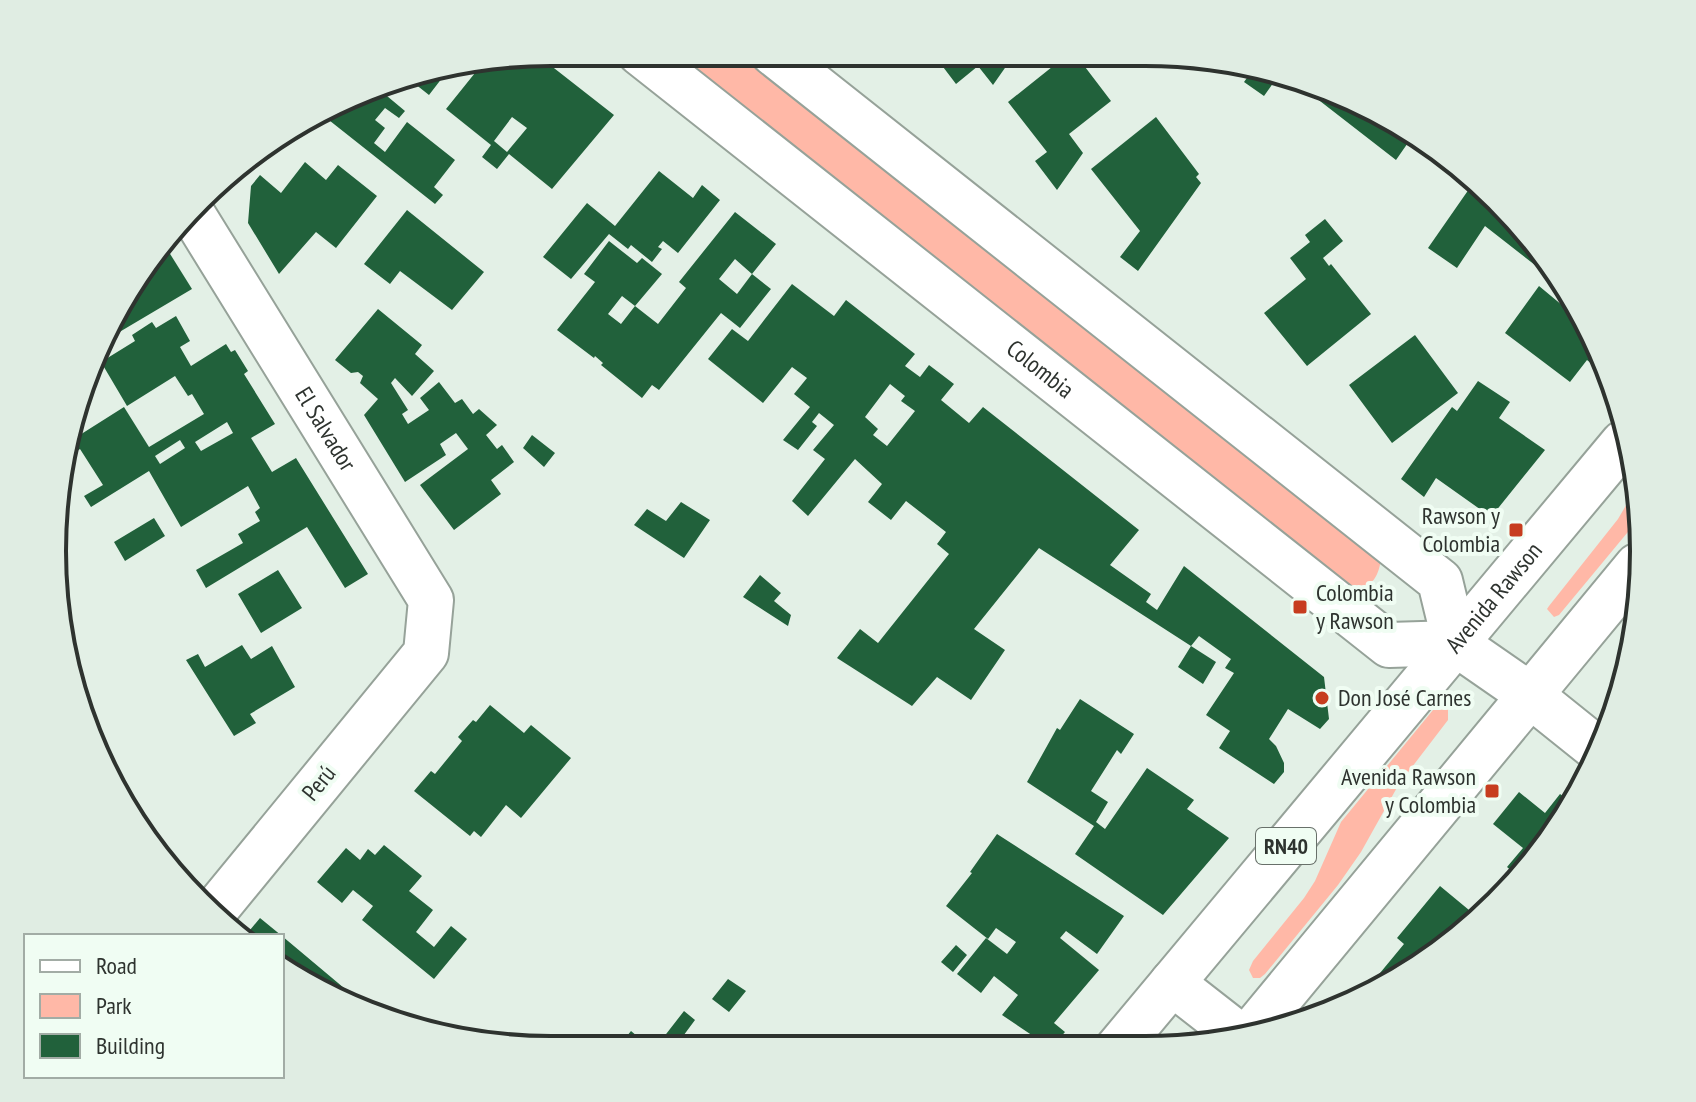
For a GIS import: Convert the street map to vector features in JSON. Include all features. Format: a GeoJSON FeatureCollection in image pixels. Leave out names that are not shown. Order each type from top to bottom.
{"type":"FeatureCollection","features":[{"type":"Feature","properties":{"kind":"street","name":"Colombia"},"geometry":{"type":"LineString","coordinates":[[656,66],[1389,645],[1455,643]]}},
{"type":"Feature","properties":{"kind":"street"},"geometry":{"type":"LineString","coordinates":[[789,66],[1440,581],[1455,643],[1530,695],[1590,743]]}},
{"type":"Feature","properties":{"kind":"street","name":"El Salvador"},"geometry":{"type":"LineString","coordinates":[[196,220],[431,600],[426,653]]}},
{"type":"Feature","properties":{"kind":"street","name":"Avenida Rawson"},"geometry":{"type":"LineString","coordinates":[[1128,1036],[1619,448]]}},
{"type":"Feature","properties":{"kind":"street"},"geometry":{"type":"LineString","coordinates":[[1260,1022],[1629,575]]}},
{"type":"Feature","properties":{"kind":"street","name":"Perú"},"geometry":{"type":"LineString","coordinates":[[219,905],[426,653]]}},
{"type":"Feature","properties":{"kind":"street"},"geometry":{"type":"LineString","coordinates":[[1172,983],[1230,1029]]}},
{"type":"Feature","properties":{"kind":"green space"},"geometry":{"type":"Polygon","coordinates":[[[691,66],[758,66],[1381,558],[1374,579],[1355,591],[691,66]]]}},
{"type":"Feature","properties":{"kind":"green space"},"geometry":{"type":"Polygon","coordinates":[[[1627,503],[1629,530],[1559,615],[1554,617],[1547,609],[1627,503]]]}},
{"type":"Feature","properties":{"kind":"green space"},"geometry":{"type":"Polygon","coordinates":[[[1443,704],[1448,708],[1448,720],[1399,784],[1361,852],[1265,974],[1253,978],[1249,970],[1253,961],[1315,881],[1341,822],[1433,710],[1443,704]]]}},
{"type":"Feature","properties":{"kind":"building"},"geometry":{"type":"Polygon","coordinates":[[[551,66],[614,115],[552,189],[509,154],[497,169],[482,157],[491,145],[446,109],[476,72],[551,66]],[[512,117],[494,141],[507,152],[527,128],[512,117]]]}},
{"type":"Feature","properties":{"kind":"building"},"geometry":{"type":"Polygon","coordinates":[[[942,66],[978,66],[956,84],[942,66]]]}},
{"type":"Feature","properties":{"kind":"building"},"geometry":{"type":"Polygon","coordinates":[[[978,66],[1006,66],[993,85],[978,66]]]}},
{"type":"Feature","properties":{"kind":"building"},"geometry":{"type":"Polygon","coordinates":[[[1053,66],[1084,66],[1111,101],[1069,134],[1083,153],[1057,190],[1035,161],[1047,152],[1008,102],[1053,66]]]}},
{"type":"Feature","properties":{"kind":"building"},"geometry":{"type":"Polygon","coordinates":[[[1248,77],[1273,84],[1264,96],[1244,82],[1248,77]]]}},
{"type":"Feature","properties":{"kind":"building"},"geometry":{"type":"Polygon","coordinates":[[[442,79],[429,95],[417,85],[442,79]]]}},
{"type":"Feature","properties":{"kind":"building"},"geometry":{"type":"Polygon","coordinates":[[[386,95],[405,111],[399,118],[385,108],[375,120],[385,128],[374,143],[385,152],[407,122],[455,160],[434,187],[443,195],[435,204],[329,120],[386,95]]]}},
{"type":"Feature","properties":{"kind":"building"},"geometry":{"type":"Polygon","coordinates":[[[1315,97],[1360,116],[1407,144],[1396,160],[1315,97]]]}},
{"type":"Feature","properties":{"kind":"building"},"geometry":{"type":"Polygon","coordinates":[[[1156,117],[1199,174],[1196,177],[1201,183],[1138,271],[1120,257],[1140,231],[1091,169],[1156,117]]]}},
{"type":"Feature","properties":{"kind":"building"},"geometry":{"type":"Polygon","coordinates":[[[305,162],[326,180],[338,165],[377,196],[336,248],[316,232],[279,274],[248,223],[251,186],[260,175],[281,193],[305,162]]]}},
{"type":"Feature","properties":{"kind":"building"},"geometry":{"type":"Polygon","coordinates":[[[659,171],[693,198],[702,185],[720,200],[678,253],[663,241],[658,247],[662,249],[652,262],[631,245],[628,249],[609,234],[571,279],[543,257],[587,203],[615,226],[659,171]]]}},
{"type":"Feature","properties":{"kind":"building"},"geometry":{"type":"Polygon","coordinates":[[[1469,190],[1510,231],[1538,267],[1485,226],[1457,268],[1428,248],[1469,190]]]}},
{"type":"Feature","properties":{"kind":"building"},"geometry":{"type":"Polygon","coordinates":[[[407,210],[484,272],[452,310],[400,271],[390,284],[364,264],[407,210]]]}},
{"type":"Feature","properties":{"kind":"building"},"geometry":{"type":"Polygon","coordinates":[[[735,212],[776,244],[752,274],[771,289],[740,328],[721,313],[659,390],[652,385],[642,398],[601,365],[603,363],[595,356],[557,330],[595,282],[584,274],[609,241],[637,263],[642,258],[662,274],[635,306],[658,324],[686,288],[679,282],[735,212]],[[735,259],[719,279],[737,294],[752,274],[735,259]],[[622,296],[608,314],[621,324],[635,306],[622,296]]]}},
{"type":"Feature","properties":{"kind":"building"},"geometry":{"type":"Polygon","coordinates":[[[1325,219],[1343,241],[1323,258],[1371,314],[1307,366],[1264,313],[1306,279],[1290,258],[1310,242],[1305,235],[1325,219]]]}},
{"type":"Feature","properties":{"kind":"building"},"geometry":{"type":"Polygon","coordinates":[[[169,252],[192,289],[118,333],[169,252]]]}},
{"type":"Feature","properties":{"kind":"building"},"geometry":{"type":"Polygon","coordinates":[[[792,284],[834,316],[846,300],[915,354],[905,366],[920,377],[929,365],[954,384],[941,400],[969,423],[983,407],[1139,530],[1110,565],[1151,594],[1146,602],[1157,610],[1184,566],[1324,677],[1329,719],[1320,729],[1288,709],[1269,739],[1284,763],[1284,772],[1274,784],[1219,748],[1230,731],[1206,715],[1234,673],[1225,668],[1231,659],[1199,636],[1191,646],[1039,548],[974,629],[1005,650],[971,700],[937,677],[912,706],[837,658],[860,629],[878,643],[949,554],[937,544],[946,532],[906,501],[891,520],[868,502],[882,484],[855,459],[808,516],[792,501],[825,459],[813,450],[834,425],[819,413],[812,422],[817,426],[798,450],[783,440],[810,407],[794,394],[807,378],[792,367],[763,403],[708,359],[732,329],[748,341],[792,284]],[[890,384],[865,417],[878,429],[873,435],[887,446],[915,411],[901,401],[905,396],[890,384]]]}},
{"type":"Feature","properties":{"kind":"building"},"geometry":{"type":"Polygon","coordinates":[[[1539,286],[1563,306],[1593,365],[1587,360],[1570,382],[1505,333],[1539,286]]]}},
{"type":"Feature","properties":{"kind":"building"},"geometry":{"type":"Polygon","coordinates":[[[378,309],[422,345],[415,354],[434,371],[412,396],[395,378],[391,383],[408,410],[402,414],[408,424],[429,410],[420,398],[439,382],[455,403],[462,399],[473,414],[479,409],[497,425],[486,435],[497,449],[502,445],[514,462],[491,480],[501,494],[454,530],[420,485],[468,449],[456,433],[440,444],[446,455],[405,482],[364,415],[378,399],[360,383],[363,376],[358,372],[351,373],[335,360],[378,309]]]}},
{"type":"Feature","properties":{"kind":"building"},"geometry":{"type":"Polygon","coordinates":[[[176,316],[190,341],[180,347],[191,366],[226,344],[231,352],[235,350],[248,371],[244,374],[275,424],[251,438],[272,472],[296,458],[368,574],[345,588],[307,527],[206,588],[196,570],[243,543],[238,534],[260,521],[255,512],[260,508],[248,486],[181,527],[149,471],[91,507],[84,496],[103,485],[80,449],[76,452],[81,434],[124,407],[149,447],[204,414],[192,394],[188,396],[175,376],[127,406],[103,365],[106,359],[135,341],[132,335],[152,322],[156,328],[176,316]],[[227,422],[195,442],[201,451],[233,433],[227,422]],[[180,440],[155,456],[160,464],[185,448],[180,440]]]}},
{"type":"Feature","properties":{"kind":"building"},"geometry":{"type":"Polygon","coordinates":[[[1415,335],[1458,393],[1392,443],[1349,385],[1415,335]]]}},
{"type":"Feature","properties":{"kind":"building"},"geometry":{"type":"Polygon","coordinates":[[[1478,381],[1510,402],[1499,418],[1545,450],[1491,517],[1436,478],[1424,497],[1401,479],[1452,407],[1457,411],[1478,381]]]}},
{"type":"Feature","properties":{"kind":"building"},"geometry":{"type":"Polygon","coordinates":[[[532,435],[555,453],[544,467],[523,448],[532,435]]]}},
{"type":"Feature","properties":{"kind":"building"},"geometry":{"type":"Polygon","coordinates":[[[681,502],[710,520],[684,558],[634,525],[647,509],[666,521],[681,502]]]}},
{"type":"Feature","properties":{"kind":"building"},"geometry":{"type":"Polygon","coordinates":[[[154,518],[165,536],[125,561],[114,542],[154,518]]]}},
{"type":"Feature","properties":{"kind":"building"},"geometry":{"type":"Polygon","coordinates":[[[278,570],[302,608],[261,633],[238,594],[278,570]]]}},
{"type":"Feature","properties":{"kind":"building"},"geometry":{"type":"Polygon","coordinates":[[[760,575],[781,593],[774,601],[791,615],[788,626],[743,597],[760,575]]]}},
{"type":"Feature","properties":{"kind":"building"},"geometry":{"type":"Polygon","coordinates":[[[242,645],[251,659],[272,646],[295,687],[250,714],[256,723],[234,736],[186,660],[198,654],[205,667],[242,645]]]}},
{"type":"Feature","properties":{"kind":"building"},"geometry":{"type":"Polygon","coordinates":[[[1191,646],[1216,662],[1203,684],[1178,667],[1191,646]]]}},
{"type":"Feature","properties":{"kind":"building"},"geometry":{"type":"Polygon","coordinates":[[[1080,699],[1134,734],[1121,754],[1117,750],[1091,791],[1108,802],[1096,822],[1105,829],[1147,768],[1194,800],[1187,809],[1229,838],[1163,915],[1075,854],[1094,826],[1027,782],[1057,728],[1060,730],[1080,699]]]}},
{"type":"Feature","properties":{"kind":"building"},"geometry":{"type":"Polygon","coordinates":[[[490,705],[524,733],[531,725],[571,758],[521,818],[506,805],[481,837],[474,831],[470,836],[414,791],[431,771],[435,774],[462,741],[458,737],[490,705]]]}},
{"type":"Feature","properties":{"kind":"building"},"geometry":{"type":"Polygon","coordinates":[[[1519,792],[1545,813],[1560,794],[1563,796],[1511,870],[1507,867],[1523,848],[1493,824],[1519,792]]]}},
{"type":"Feature","properties":{"kind":"building"},"geometry":{"type":"Polygon","coordinates":[[[997,834],[1124,916],[1097,954],[1066,931],[1060,938],[1099,970],[1054,1023],[1065,1032],[1062,1036],[1033,1036],[1002,1015],[1018,995],[994,976],[981,993],[957,974],[986,938],[1007,954],[1016,942],[996,928],[988,939],[946,906],[997,834]]]}},
{"type":"Feature","properties":{"kind":"building"},"geometry":{"type":"Polygon","coordinates":[[[384,845],[422,876],[409,891],[433,910],[416,932],[434,947],[451,926],[467,939],[434,979],[362,920],[373,906],[353,890],[342,903],[317,882],[346,848],[360,860],[368,849],[375,855],[384,845]]]}},
{"type":"Feature","properties":{"kind":"building"},"geometry":{"type":"Polygon","coordinates":[[[1440,886],[1470,911],[1440,936],[1377,977],[1404,944],[1397,938],[1440,886]]]}},
{"type":"Feature","properties":{"kind":"building"},"geometry":{"type":"Polygon","coordinates":[[[260,918],[280,934],[254,934],[249,931],[260,918]]]}},
{"type":"Feature","properties":{"kind":"building"},"geometry":{"type":"Polygon","coordinates":[[[284,938],[344,988],[284,955],[284,938]]]}},
{"type":"Feature","properties":{"kind":"building"},"geometry":{"type":"Polygon","coordinates":[[[956,945],[967,955],[953,972],[941,962],[956,945]]]}},
{"type":"Feature","properties":{"kind":"building"},"geometry":{"type":"Polygon","coordinates":[[[728,979],[746,991],[729,1012],[712,999],[728,979]]]}},
{"type":"Feature","properties":{"kind":"building"},"geometry":{"type":"Polygon","coordinates":[[[684,1011],[695,1020],[683,1036],[665,1036],[684,1011]]]}},
{"type":"Feature","properties":{"kind":"place","name":"Rawson y Colombia"},"geometry":{"type":"Point","coordinates":[1516,530]}},
{"type":"Feature","properties":{"kind":"place","name":"Colombia y Rawson"},"geometry":{"type":"Point","coordinates":[1300,607]}},
{"type":"Feature","properties":{"kind":"place","name":"Don José Carnes"},"geometry":{"type":"Point","coordinates":[1322,698]}},
{"type":"Feature","properties":{"kind":"place","name":"Avenida Rawson y Colombia"},"geometry":{"type":"Point","coordinates":[1492,791]}}]}
